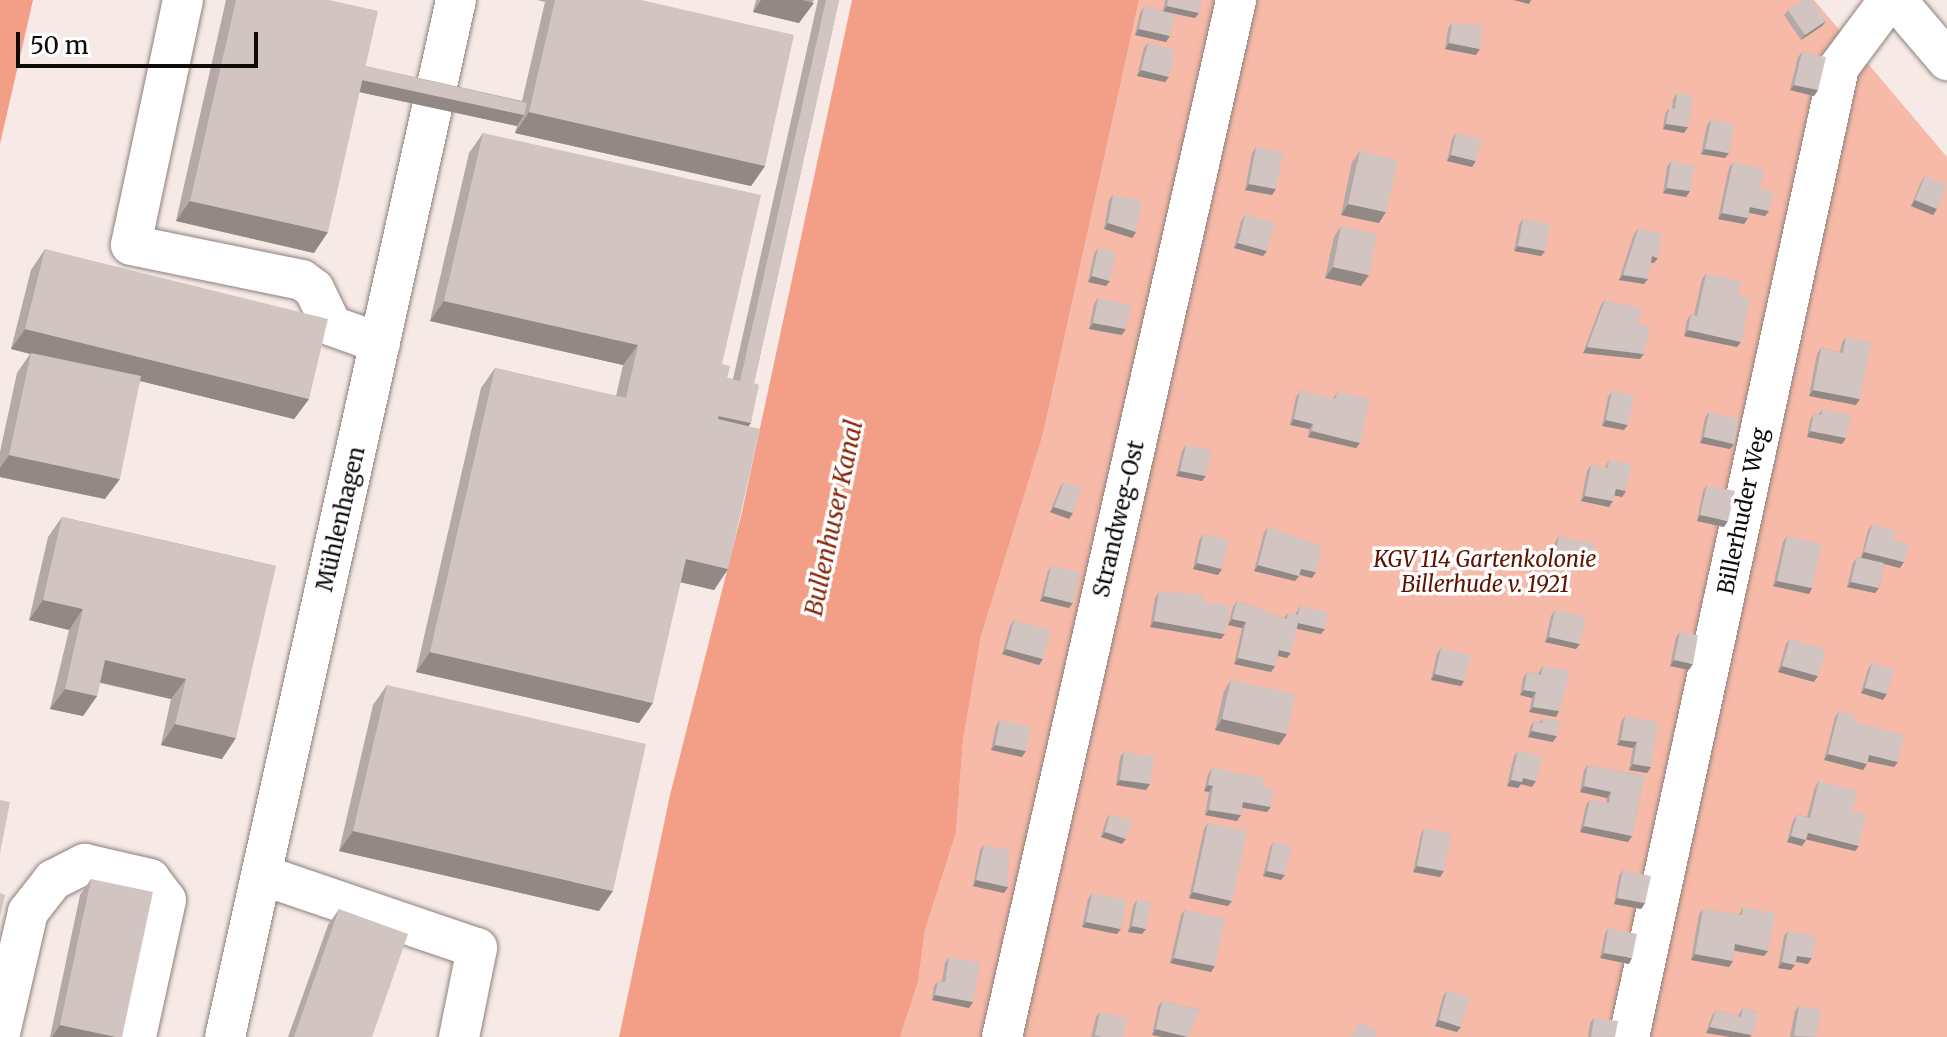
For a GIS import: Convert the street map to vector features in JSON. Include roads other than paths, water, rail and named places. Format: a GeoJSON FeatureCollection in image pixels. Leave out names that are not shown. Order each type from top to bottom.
{"type":"FeatureCollection","features":[{"type":"Feature","properties":{"kind":"street"},"geometry":{"type":"LineString","coordinates":[[183,0],[131,245],[302,280],[314,289],[332,326],[380,343]]}},
{"type":"Feature","properties":{"kind":"street","name":"Mühlenhagen"},"geometry":{"type":"LineString","coordinates":[[225,1037],[456,0]]}},
{"type":"Feature","properties":{"kind":"street","name":"Strandweg-Ost"},"geometry":{"type":"LineString","coordinates":[[1002,1037],[1236,0]]}},
{"type":"Feature","properties":{"kind":"street","name":"Billerhuder Weg"},"geometry":{"type":"LineString","coordinates":[[1629,1037],[1839,67],[1889,0]]}},
{"type":"Feature","properties":{"kind":"street"},"geometry":{"type":"LineString","coordinates":[[1896,0],[1947,60]]}},
{"type":"Feature","properties":{"kind":"street"},"geometry":{"type":"LineString","coordinates":[[0,1033],[28,912],[53,880],[85,864],[150,879],[166,900],[136,1037]]}},
{"type":"Feature","properties":{"kind":"street"},"geometry":{"type":"LineString","coordinates":[[262,875],[477,948],[459,1037]]}},
{"type":"Feature","properties":{"kind":"water"},"geometry":{"type":"Polygon","coordinates":[[[0,0],[33,0],[0,144],[0,0]]]}},
{"type":"Feature","properties":{"kind":"water","name":"Bullenhuser Kanal"},"geometry":{"type":"Polygon","coordinates":[[[852,0],[1139,0],[1043,434],[981,636],[963,740],[956,833],[925,930],[918,982],[900,1037],[619,1037],[670,795],[742,512],[852,0]]]}},
{"type":"Feature","properties":{"kind":"park label","name":"KGV 114 Gartenkolonie Billerhude v. 1921"},"geometry":{"type":"Point","coordinates":[1485,572]}}]}
